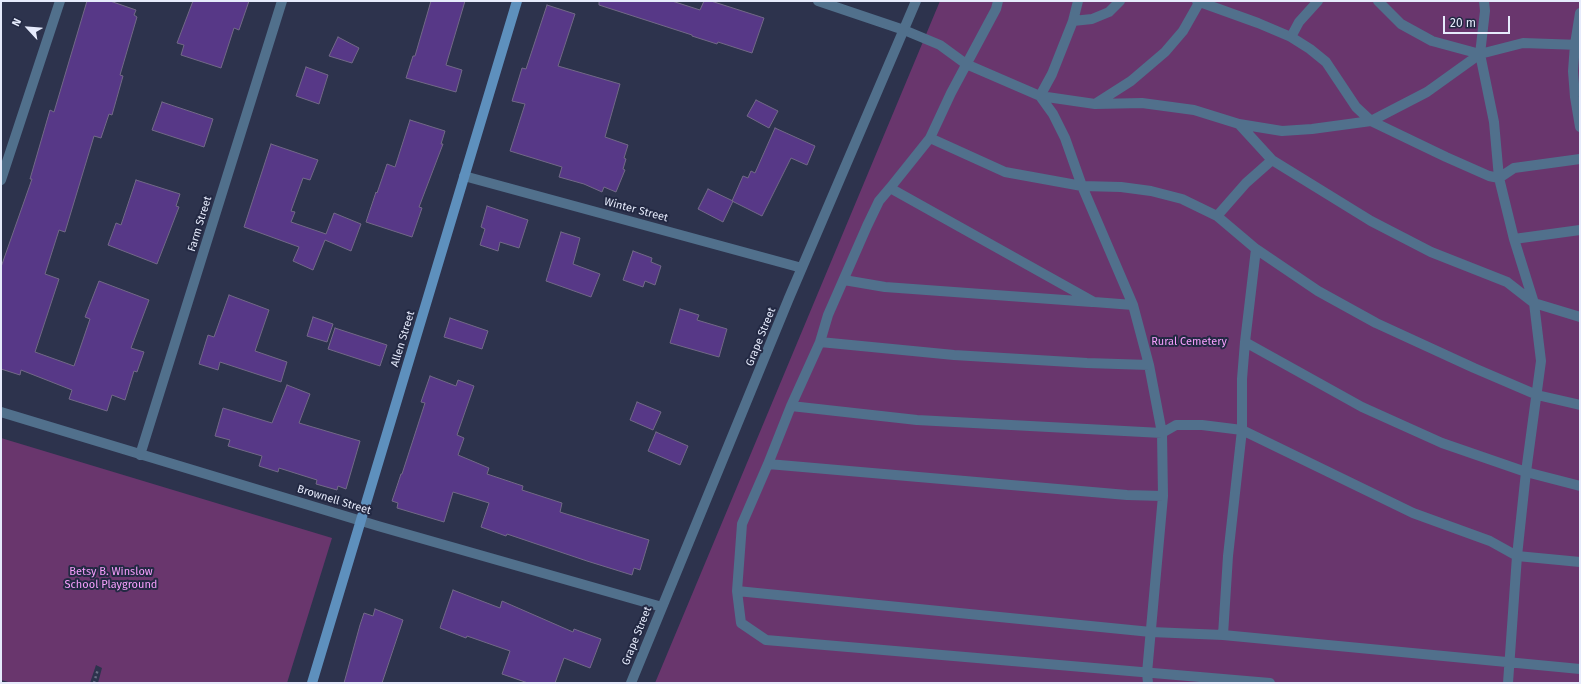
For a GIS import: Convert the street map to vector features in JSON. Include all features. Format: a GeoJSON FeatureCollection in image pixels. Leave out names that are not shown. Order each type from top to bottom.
{"type":"FeatureCollection","features":[{"type":"Feature","properties":{"kind":"street"},"geometry":{"type":"LineString","coordinates":[[1,180],[60,1]]}},
{"type":"Feature","properties":{"kind":"street","name":"Farm Street"},"geometry":{"type":"LineString","coordinates":[[140,455],[282,1]]}},
{"type":"Feature","properties":{"kind":"street","name":"Allen Street"},"geometry":{"type":"LineString","coordinates":[[312,683],[362,521],[517,1]]}},
{"type":"Feature","properties":{"kind":"street"},"geometry":{"type":"LineString","coordinates":[[818,1],[904,30],[940,45],[966,64],[1040,96],[1095,104],[1142,103],[1194,110],[1239,124],[1282,131],[1312,129],[1371,121],[1427,92],[1480,54],[1523,43],[1578,44]]}},
{"type":"Feature","properties":{"kind":"street","name":"Grape Street"},"geometry":{"type":"LineString","coordinates":[[631,683],[802,268],[916,1]]}},
{"type":"Feature","properties":{"kind":"street"},"geometry":{"type":"LineString","coordinates":[[998,1],[996,9],[966,64],[930,138],[879,201],[828,315],[820,342],[791,406],[742,524],[737,591],[741,623],[766,640],[1147,678],[1270,683]]}},
{"type":"Feature","properties":{"kind":"street"},"geometry":{"type":"LineString","coordinates":[[1040,96],[1052,74],[1078,1]]}},
{"type":"Feature","properties":{"kind":"street"},"geometry":{"type":"LineString","coordinates":[[1072,21],[1092,19],[1109,12],[1120,1]]}},
{"type":"Feature","properties":{"kind":"street"},"geometry":{"type":"LineString","coordinates":[[1095,104],[1131,81],[1165,52],[1183,31],[1199,1],[1291,37],[1310,49],[1326,62],[1356,107],[1371,121],[1453,161],[1489,176],[1499,178],[1514,168],[1580,159]]}},
{"type":"Feature","properties":{"kind":"street"},"geometry":{"type":"LineString","coordinates":[[1291,37],[1300,22],[1318,1]]}},
{"type":"Feature","properties":{"kind":"street"},"geometry":{"type":"LineString","coordinates":[[1378,1],[1401,24],[1432,41],[1480,54]]}},
{"type":"Feature","properties":{"kind":"street"},"geometry":{"type":"LineString","coordinates":[[1484,1],[1485,11],[1480,54],[1494,122],[1499,178],[1514,239],[1534,303],[1541,361],[1526,472],[1517,556],[1508,663],[1508,683]]}},
{"type":"Feature","properties":{"kind":"street"},"geometry":{"type":"LineString","coordinates":[[1580,13],[1578,44],[1574,71],[1575,97],[1580,127]]}},
{"type":"Feature","properties":{"kind":"street"},"geometry":{"type":"LineString","coordinates":[[1040,96],[1053,114],[1059,126],[1082,186],[1133,305],[1149,365],[1162,433],[1163,496],[1147,678]]}},
{"type":"Feature","properties":{"kind":"street"},"geometry":{"type":"LineString","coordinates":[[1239,124],[1272,160],[1371,221],[1431,252],[1507,282],[1534,303],[1580,317]]}},
{"type":"Feature","properties":{"kind":"street"},"geometry":{"type":"LineString","coordinates":[[930,138],[1005,172],[1082,186],[1121,187],[1182,199],[1216,216],[1256,249],[1318,291],[1376,323],[1537,395],[1580,405]]}},
{"type":"Feature","properties":{"kind":"street"},"geometry":{"type":"LineString","coordinates":[[1216,216],[1246,183],[1272,160]]}},
{"type":"Feature","properties":{"kind":"street","name":"Winter Street"},"geometry":{"type":"LineString","coordinates":[[464,176],[802,268]]}},
{"type":"Feature","properties":{"kind":"street"},"geometry":{"type":"LineString","coordinates":[[890,188],[1094,302]]}},
{"type":"Feature","properties":{"kind":"street"},"geometry":{"type":"LineString","coordinates":[[1514,239],[1580,230]]}},
{"type":"Feature","properties":{"kind":"street"},"geometry":{"type":"LineString","coordinates":[[1223,635],[1228,556],[1242,430],[1242,379],[1245,342],[1256,249]]}},
{"type":"Feature","properties":{"kind":"street"},"geometry":{"type":"LineString","coordinates":[[844,280],[885,287],[1133,305]]}},
{"type":"Feature","properties":{"kind":"street"},"geometry":{"type":"LineString","coordinates":[[820,342],[954,355],[1087,364],[1149,365]]}},
{"type":"Feature","properties":{"kind":"street"},"geometry":{"type":"LineString","coordinates":[[1245,342],[1362,406],[1442,443],[1526,472],[1580,486]]}},
{"type":"Feature","properties":{"kind":"street"},"geometry":{"type":"LineString","coordinates":[[791,406],[917,420],[1162,433],[1176,425],[1202,425],[1242,430],[1413,513],[1490,541],[1517,556],[1580,562]]}},
{"type":"Feature","properties":{"kind":"street","name":"Brownell Street"},"geometry":{"type":"LineString","coordinates":[[1,412],[362,521],[662,607]]}},
{"type":"Feature","properties":{"kind":"street"},"geometry":{"type":"LineString","coordinates":[[768,464],[1127,495],[1163,496]]}},
{"type":"Feature","properties":{"kind":"street"},"geometry":{"type":"LineString","coordinates":[[737,591],[1151,632],[1223,635],[1580,669]]}},
{"type":"Feature","properties":{"kind":"path"},"geometry":{"type":"LineString","coordinates":[[94,683],[98,669]]}},
{"type":"Feature","properties":{"kind":"green space","name":"Rural Cemetery"},"geometry":{"type":"Polygon","coordinates":[[[940,1],[1580,1],[1580,683],[655,683],[940,1]]]}},
{"type":"Feature","properties":{"kind":"green space","name":"Betsy B. Winslow School Playground"},"geometry":{"type":"Polygon","coordinates":[[[1,438],[332,538],[287,683],[98,683],[102,668],[96,665],[90,683],[12,683],[1,680],[1,438]]]}},
{"type":"Feature","properties":{"kind":"building"},"geometry":{"type":"Polygon","coordinates":[[[87,1],[110,1],[136,10],[134,15],[137,17],[120,75],[123,76],[112,115],[109,114],[101,138],[94,136],[65,232],[59,230],[45,274],[59,279],[35,352],[74,366],[90,319],[85,317],[99,281],[149,300],[131,348],[144,352],[137,372],[134,371],[125,400],[112,395],[107,411],[69,399],[72,390],[21,370],[20,375],[1,369],[1,267],[32,179],[30,179],[50,110],[54,112],[87,1]]]}},
{"type":"Feature","properties":{"kind":"building"},"geometry":{"type":"Polygon","coordinates":[[[193,1],[249,1],[239,30],[234,28],[221,68],[181,55],[184,45],[177,43],[193,1]]]}},
{"type":"Feature","properties":{"kind":"building"},"geometry":{"type":"Polygon","coordinates":[[[431,1],[465,1],[446,65],[462,70],[456,92],[406,78],[413,56],[415,56],[431,1]]]}},
{"type":"Feature","properties":{"kind":"building"},"geometry":{"type":"Polygon","coordinates":[[[599,1],[672,1],[700,10],[704,1],[711,1],[764,18],[752,53],[718,42],[717,44],[599,5],[599,1]]]}},
{"type":"Feature","properties":{"kind":"building"},"geometry":{"type":"Polygon","coordinates":[[[547,5],[575,14],[558,66],[620,84],[605,137],[628,145],[624,158],[626,159],[623,169],[625,170],[616,192],[604,187],[602,192],[584,184],[559,177],[562,167],[510,151],[525,104],[512,101],[522,68],[526,69],[547,5]]]}},
{"type":"Feature","properties":{"kind":"building"},"geometry":{"type":"Polygon","coordinates":[[[338,37],[359,48],[352,63],[329,56],[338,37]]]}},
{"type":"Feature","properties":{"kind":"building"},"geometry":{"type":"Polygon","coordinates":[[[306,67],[328,75],[319,104],[296,96],[306,67]]]}},
{"type":"Feature","properties":{"kind":"building"},"geometry":{"type":"Polygon","coordinates":[[[756,100],[778,111],[769,128],[747,116],[756,100]]]}},
{"type":"Feature","properties":{"kind":"building"},"geometry":{"type":"Polygon","coordinates":[[[162,102],[213,119],[204,147],[152,130],[162,102]]]}},
{"type":"Feature","properties":{"kind":"building"},"geometry":{"type":"Polygon","coordinates":[[[410,120],[445,131],[441,144],[443,144],[419,207],[422,208],[412,237],[366,222],[387,164],[395,167],[410,120]]]}},
{"type":"Feature","properties":{"kind":"building"},"geometry":{"type":"Polygon","coordinates":[[[775,128],[815,146],[807,165],[791,158],[762,216],[732,201],[743,176],[748,178],[751,171],[755,173],[775,128]]]}},
{"type":"Feature","properties":{"kind":"building"},"geometry":{"type":"Polygon","coordinates":[[[271,144],[318,160],[310,180],[303,178],[291,211],[295,212],[291,222],[326,234],[334,213],[361,224],[351,251],[325,240],[313,270],[293,261],[299,247],[244,227],[271,144]]]}},
{"type":"Feature","properties":{"kind":"building"},"geometry":{"type":"Polygon","coordinates":[[[136,180],[180,194],[176,206],[179,207],[157,264],[108,245],[116,223],[121,225],[136,180]]]}},
{"type":"Feature","properties":{"kind":"building"},"geometry":{"type":"Polygon","coordinates":[[[708,189],[733,201],[723,222],[698,209],[708,189]]]}},
{"type":"Feature","properties":{"kind":"building"},"geometry":{"type":"Polygon","coordinates":[[[487,206],[528,220],[519,248],[500,242],[498,251],[480,245],[485,229],[481,227],[487,206]]]}},
{"type":"Feature","properties":{"kind":"building"},"geometry":{"type":"Polygon","coordinates":[[[561,232],[580,238],[573,264],[600,274],[591,297],[546,281],[561,232]]]}},
{"type":"Feature","properties":{"kind":"building"},"geometry":{"type":"Polygon","coordinates":[[[633,251],[652,258],[651,262],[661,266],[655,285],[645,281],[643,287],[623,280],[633,251]]]}},
{"type":"Feature","properties":{"kind":"building"},"geometry":{"type":"Polygon","coordinates":[[[229,295],[269,310],[255,351],[287,362],[281,382],[220,362],[218,370],[199,364],[208,335],[214,337],[229,295]]]}},
{"type":"Feature","properties":{"kind":"building"},"geometry":{"type":"Polygon","coordinates":[[[680,309],[699,315],[697,320],[727,329],[719,357],[670,343],[680,309]]]}},
{"type":"Feature","properties":{"kind":"building"},"geometry":{"type":"Polygon","coordinates":[[[313,317],[333,324],[327,342],[307,336],[313,317]]]}},
{"type":"Feature","properties":{"kind":"building"},"geometry":{"type":"Polygon","coordinates":[[[450,318],[488,331],[482,349],[444,337],[450,318]]]}},
{"type":"Feature","properties":{"kind":"building"},"geometry":{"type":"Polygon","coordinates":[[[335,328],[387,345],[380,366],[328,349],[335,328]]]}},
{"type":"Feature","properties":{"kind":"building"},"geometry":{"type":"Polygon","coordinates":[[[430,376],[456,386],[458,380],[474,386],[457,435],[464,438],[458,455],[489,468],[487,474],[523,486],[522,490],[562,503],[560,512],[649,540],[640,570],[634,568],[632,575],[507,534],[506,536],[481,527],[489,503],[453,492],[444,522],[397,508],[398,503],[392,501],[425,403],[421,402],[430,376]]]}},
{"type":"Feature","properties":{"kind":"building"},"geometry":{"type":"Polygon","coordinates":[[[287,385],[310,394],[299,423],[360,441],[346,489],[338,486],[337,490],[316,484],[317,480],[279,468],[278,472],[259,466],[262,456],[228,446],[230,440],[215,436],[223,408],[272,423],[287,385]]]}},
{"type":"Feature","properties":{"kind":"building"},"geometry":{"type":"Polygon","coordinates":[[[637,402],[661,412],[653,430],[630,420],[637,402]]]}},
{"type":"Feature","properties":{"kind":"building"},"geometry":{"type":"Polygon","coordinates":[[[656,432],[688,446],[680,465],[648,451],[656,432]]]}},
{"type":"Feature","properties":{"kind":"building"},"geometry":{"type":"Polygon","coordinates":[[[453,590],[500,608],[502,601],[573,632],[574,629],[601,639],[590,668],[564,658],[555,683],[528,683],[502,674],[510,651],[467,636],[466,638],[440,628],[453,590]]]}},
{"type":"Feature","properties":{"kind":"building"},"geometry":{"type":"Polygon","coordinates":[[[375,609],[403,620],[382,683],[344,683],[364,613],[373,616],[375,609]]]}}]}
